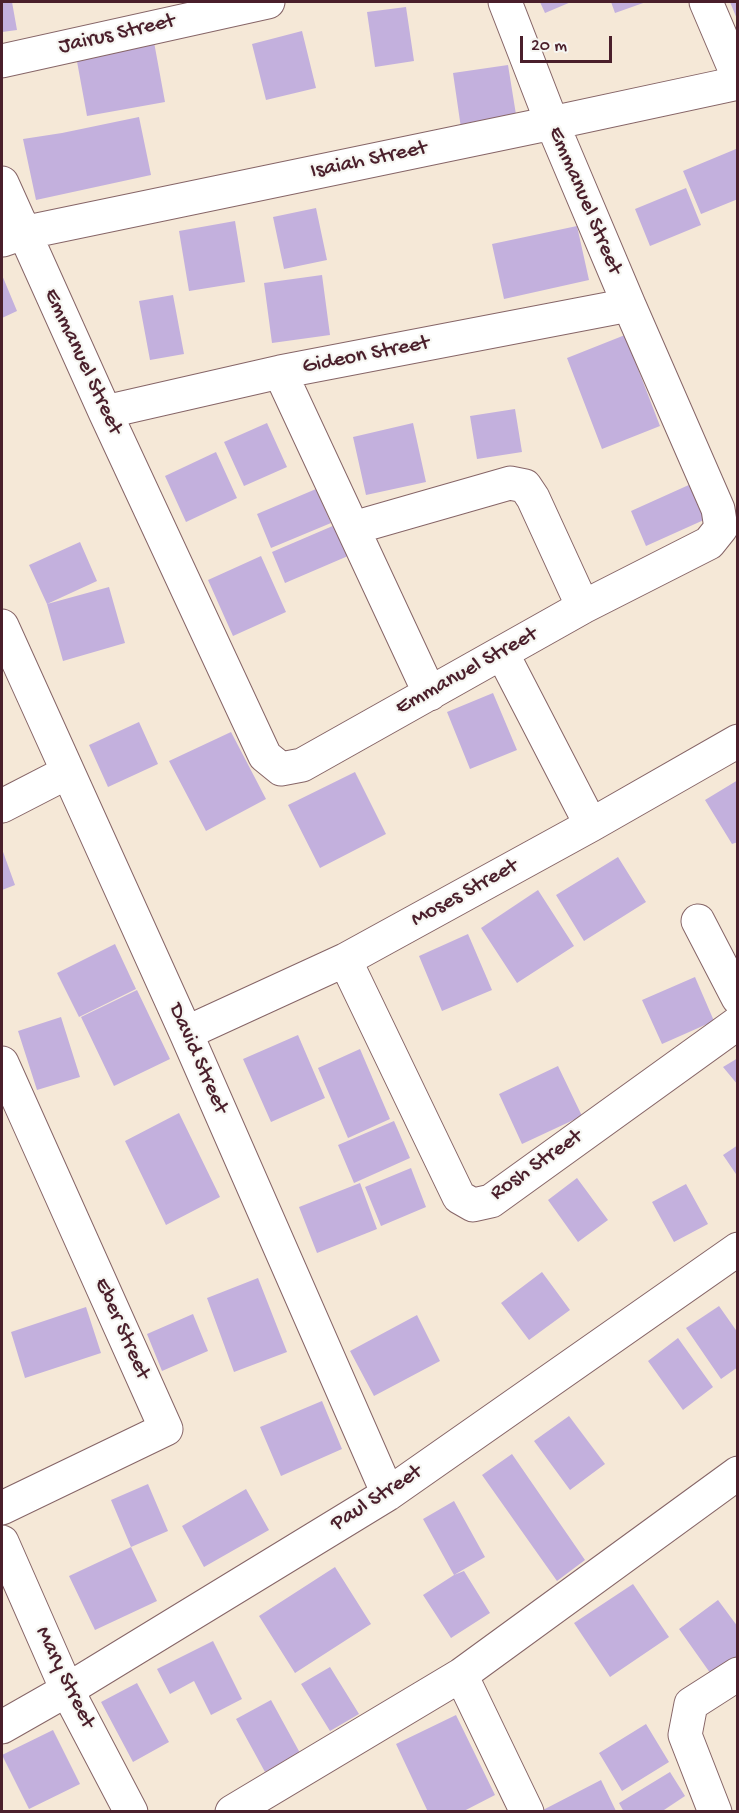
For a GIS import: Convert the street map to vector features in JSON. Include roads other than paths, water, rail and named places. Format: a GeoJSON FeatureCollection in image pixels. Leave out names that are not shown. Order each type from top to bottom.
{"type":"FeatureCollection","features":[{"type":"Feature","properties":{"kind":"street","name":"Jairus Street"},"geometry":{"type":"LineString","coordinates":[[2,61],[268,2]]}},
{"type":"Feature","properties":{"kind":"street","name":"Emmanuel Street"},"geometry":{"type":"LineString","coordinates":[[2,183],[12,237],[105,412],[266,756],[281,769],[302,765],[583,607],[709,543],[721,528],[718,509],[628,305],[552,123],[505,2]]}},
{"type":"Feature","properties":{"kind":"street"},"geometry":{"type":"LineString","coordinates":[[706,2],[738,76]]}},
{"type":"Feature","properties":{"kind":"street","name":"Isaiah Street"},"geometry":{"type":"LineString","coordinates":[[12,237],[738,83]]}},
{"type":"Feature","properties":{"kind":"street","name":"Gideon Street"},"geometry":{"type":"LineString","coordinates":[[105,412],[280,372],[628,305]]}},
{"type":"Feature","properties":{"kind":"street"},"geometry":{"type":"LineString","coordinates":[[280,372],[430,694]]}},
{"type":"Feature","properties":{"kind":"street"},"geometry":{"type":"LineString","coordinates":[[353,528],[510,483],[525,486],[533,498],[583,607]]}},
{"type":"Feature","properties":{"kind":"street","name":"David Street"},"geometry":{"type":"LineString","coordinates":[[2,626],[186,1033],[388,1494]]}},
{"type":"Feature","properties":{"kind":"street"},"geometry":{"type":"LineString","coordinates":[[502,653],[591,825]]}},
{"type":"Feature","properties":{"kind":"street","name":"Moses Street"},"geometry":{"type":"LineString","coordinates":[[186,1033],[345,960],[591,825],[738,741]]}},
{"type":"Feature","properties":{"kind":"street"},"geometry":{"type":"LineString","coordinates":[[2,806],[68,772]]}},
{"type":"Feature","properties":{"kind":"street"},"geometry":{"type":"LineString","coordinates":[[698,921],[738,998]]}},
{"type":"Feature","properties":{"kind":"street","name":"Rosh Street"},"geometry":{"type":"LineString","coordinates":[[345,960],[459,1197],[473,1205],[491,1201],[738,1023]]}},
{"type":"Feature","properties":{"kind":"street","name":"Eber Street"},"geometry":{"type":"LineString","coordinates":[[2,1063],[166,1429],[2,1508]]}},
{"type":"Feature","properties":{"kind":"street","name":"Paul Street"},"geometry":{"type":"LineString","coordinates":[[2,1726],[67,1690],[388,1494],[738,1250]]}},
{"type":"Feature","properties":{"kind":"street"},"geometry":{"type":"LineString","coordinates":[[232,1812],[460,1675],[738,1473]]}},
{"type":"Feature","properties":{"kind":"street","name":"Mary Street"},"geometry":{"type":"LineString","coordinates":[[2,1542],[67,1690],[131,1812]]}},
{"type":"Feature","properties":{"kind":"street"},"geometry":{"type":"LineString","coordinates":[[715,1812],[685,1735],[691,1704],[738,1674]]}},
{"type":"Feature","properties":{"kind":"street"},"geometry":{"type":"LineString","coordinates":[[460,1675],[526,1812]]}}]}
